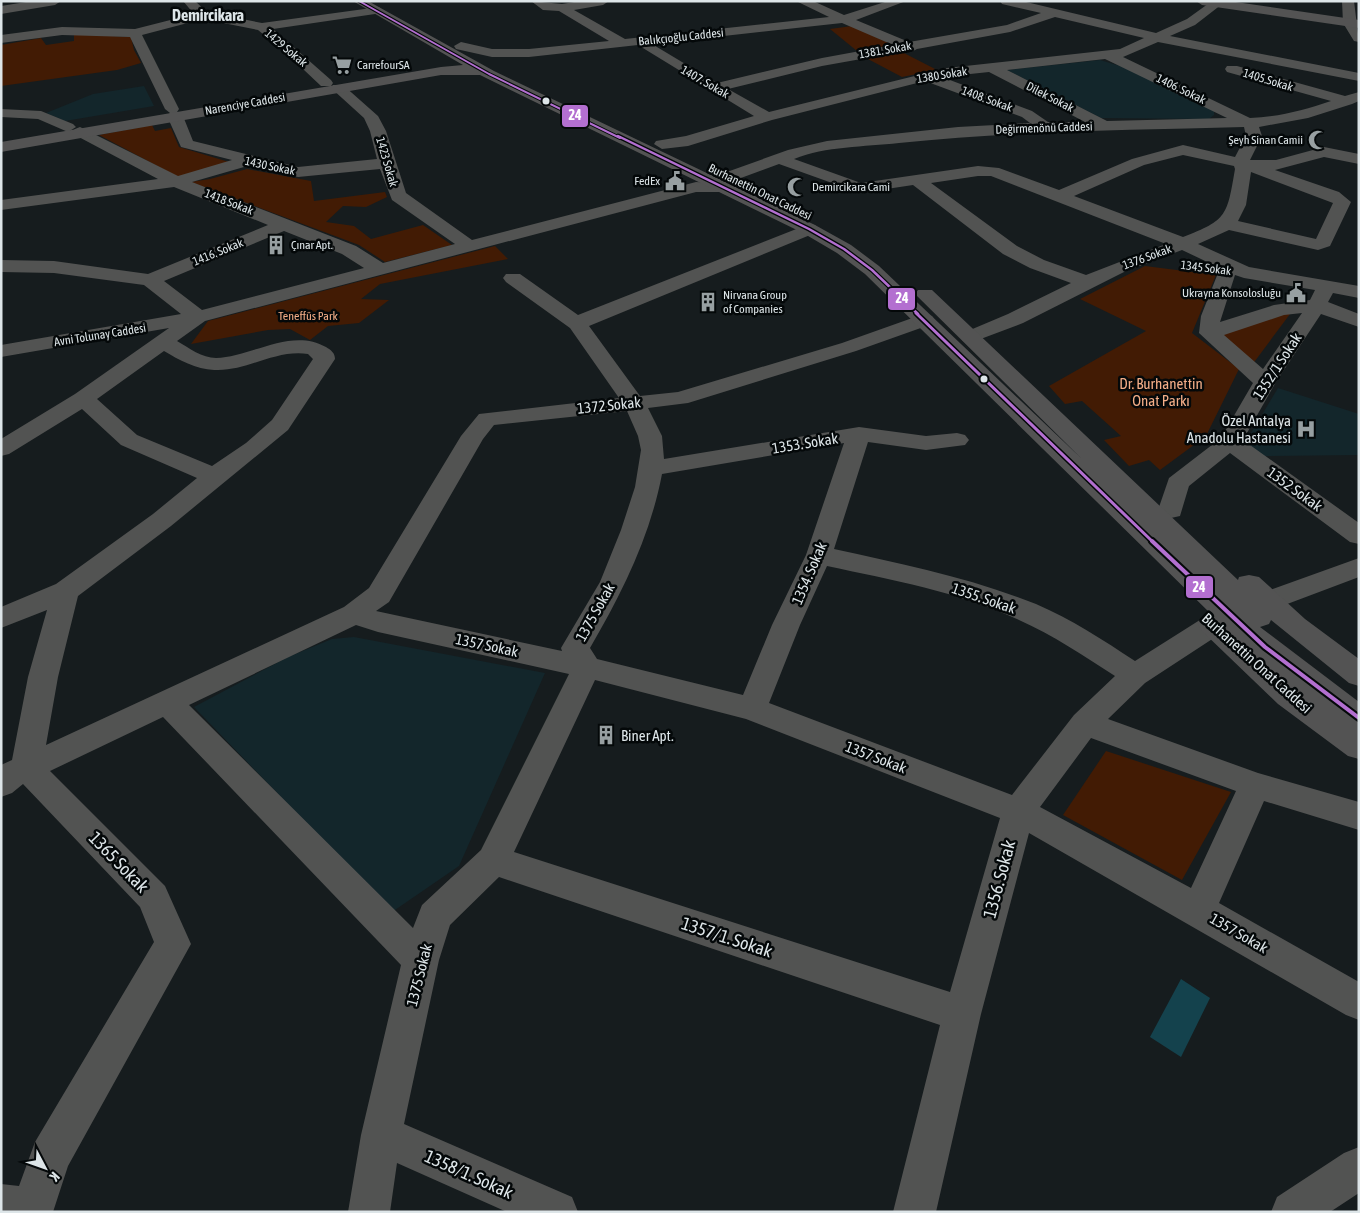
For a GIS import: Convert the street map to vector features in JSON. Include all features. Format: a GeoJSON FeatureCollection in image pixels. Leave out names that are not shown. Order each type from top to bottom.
{"type":"FeatureCollection","features":[{"type":"Feature","properties":{"kind":"main road"},"geometry":{"type":"LineString","coordinates":[[359,1],[378,6],[488,67],[727,182],[844,249],[872,270],[925,320],[1079,456]]}},
{"type":"Feature","properties":{"kind":"main road"},"geometry":{"type":"LineString","coordinates":[[1202,1],[1219,2],[1354,24]]}},
{"type":"Feature","properties":{"kind":"main road","name":"Narenciye Caddesi"},"geometry":{"type":"LineString","coordinates":[[332,86],[462,53]]}},
{"type":"Feature","properties":{"kind":"main road","name":"Burhanettin Onat Caddesi"},"geometry":{"type":"LineString","coordinates":[[488,67],[515,66],[662,144],[727,182],[845,233],[892,264]]}},
{"type":"Feature","properties":{"kind":"main road","name":"Narenciye Caddesi"},"geometry":{"type":"LineString","coordinates":[[1,139],[74,130],[332,86],[450,69],[488,67]]}},
{"type":"Feature","properties":{"kind":"main road","name":"Narenciye Caddesi"},"geometry":{"type":"LineString","coordinates":[[1,147],[74,130]]}},
{"type":"Feature","properties":{"kind":"main road","name":"Burhanettin Onat Caddesi"},"geometry":{"type":"LineString","coordinates":[[911,282],[970,337],[1079,456],[1265,647],[1359,718]]}},
{"type":"Feature","properties":{"kind":"main road","name":"Burhanettin Onat Caddesi"},"geometry":{"type":"LineString","coordinates":[[1079,456],[1117,467],[1171,510],[1209,549],[1295,626],[1359,676]]}},
{"type":"Feature","properties":{"kind":"main road","name":"Burhanettin Onat Caddesi"},"geometry":{"type":"LineString","coordinates":[[1079,456],[1072,478],[1104,515],[1213,626],[1289,696],[1359,747]]}},
{"type":"Feature","properties":{"kind":"main road","name":"Burhanettin Onat Caddesi"},"geometry":{"type":"LineString","coordinates":[[1079,456],[1307,658],[1359,695]]}},
{"type":"Feature","properties":{"kind":"street"},"geometry":{"type":"LineString","coordinates":[[1,10],[55,1]]}},
{"type":"Feature","properties":{"kind":"street"},"geometry":{"type":"LineString","coordinates":[[1,39],[62,31],[135,33],[202,15],[188,1]]}},
{"type":"Feature","properties":{"kind":"street"},"geometry":{"type":"LineString","coordinates":[[537,1],[547,7],[562,8],[603,1]]}},
{"type":"Feature","properties":{"kind":"street","name":"1408. Sokak"},"geometry":{"type":"LineString","coordinates":[[802,1],[908,46],[947,72]]}},
{"type":"Feature","properties":{"kind":"street","name":"Balıkçıoğlu Caddesi"},"geometry":{"type":"LineString","coordinates":[[462,53],[516,54],[849,20],[900,1]]}},
{"type":"Feature","properties":{"kind":"street","name":"Balıkçıoğlu Caddesi"},"geometry":{"type":"LineString","coordinates":[[515,66],[644,45],[849,20],[914,1]]}},
{"type":"Feature","properties":{"kind":"street"},"geometry":{"type":"LineString","coordinates":[[1006,1],[1159,38],[1359,77]]}},
{"type":"Feature","properties":{"kind":"street"},"geometry":{"type":"LineString","coordinates":[[1348,1],[1359,38]]}},
{"type":"Feature","properties":{"kind":"street","name":"1380 Sokak"},"geometry":{"type":"LineString","coordinates":[[662,144],[688,141],[767,116],[947,72],[1110,56],[1123,53],[1191,22],[1219,2]]}},
{"type":"Feature","properties":{"kind":"street"},"geometry":{"type":"LineString","coordinates":[[262,27],[378,6]]}},
{"type":"Feature","properties":{"kind":"street"},"geometry":{"type":"LineString","coordinates":[[562,8],[623,43]]}},
{"type":"Feature","properties":{"kind":"street","name":"1381. Sokak"},"geometry":{"type":"LineString","coordinates":[[715,88],[858,55],[1010,28],[1054,13]]}},
{"type":"Feature","properties":{"kind":"street","name":"1429 Sokak"},"geometry":{"type":"LineString","coordinates":[[202,15],[262,27],[332,86]]}},
{"type":"Feature","properties":{"kind":"street"},"geometry":{"type":"LineString","coordinates":[[135,33],[173,113]]}},
{"type":"Feature","properties":{"kind":"street","name":"1407. Sokak"},"geometry":{"type":"LineString","coordinates":[[644,45],[715,88],[767,116]]}},
{"type":"Feature","properties":{"kind":"street","name":"1405.Sokak"},"geometry":{"type":"LineString","coordinates":[[1219,50],[1206,58],[1223,67],[1353,99]]}},
{"type":"Feature","properties":{"kind":"street"},"geometry":{"type":"LineString","coordinates":[[858,55],[906,81]]}},
{"type":"Feature","properties":{"kind":"street","name":"1406. Sokak"},"geometry":{"type":"LineString","coordinates":[[1110,56],[1251,124]]}},
{"type":"Feature","properties":{"kind":"street","name":"Dilek Sokak"},"geometry":{"type":"LineString","coordinates":[[993,68],[1106,126]]}},
{"type":"Feature","properties":{"kind":"street","name":"1408. Sokak"},"geometry":{"type":"LineString","coordinates":[[926,77],[1027,114],[1044,127]]}},
{"type":"Feature","properties":{"kind":"street"},"geometry":{"type":"LineString","coordinates":[[972,93],[1024,84]]}},
{"type":"Feature","properties":{"kind":"street","name":"1423 Sokak"},"geometry":{"type":"LineString","coordinates":[[332,86],[370,116],[378,131],[386,163],[398,196],[470,246]]}},
{"type":"Feature","properties":{"kind":"street","name":"Değirmenönü Caddesi"},"geometry":{"type":"LineString","coordinates":[[727,182],[794,152],[862,141],[1044,127],[1251,124],[1308,114],[1353,99]]}},
{"type":"Feature","properties":{"kind":"street","name":"1418 Sokak"},"geometry":{"type":"LineString","coordinates":[[1,113],[41,116],[74,130],[176,182],[349,250],[380,269]]}},
{"type":"Feature","properties":{"kind":"street","name":"1430 Sokak"},"geometry":{"type":"LineString","coordinates":[[173,113],[187,144],[248,161],[298,172],[386,163]]}},
{"type":"Feature","properties":{"kind":"street"},"geometry":{"type":"LineString","coordinates":[[1240,163],[1254,136],[1251,124]]}},
{"type":"Feature","properties":{"kind":"street"},"geometry":{"type":"LineString","coordinates":[[1060,196],[1138,162],[1182,150],[1240,163],[1333,196],[1342,202],[1324,242],[1318,245],[1227,224],[1236,207],[1243,169],[1240,163]]}},
{"type":"Feature","properties":{"kind":"street"},"geometry":{"type":"LineString","coordinates":[[1240,163],[1276,165],[1324,152],[1359,159]]}},
{"type":"Feature","properties":{"kind":"street"},"geometry":{"type":"LineString","coordinates":[[779,158],[860,188],[978,171],[994,171],[1183,244],[1236,272],[1322,296],[1359,320]]}},
{"type":"Feature","properties":{"kind":"street"},"geometry":{"type":"LineString","coordinates":[[1,205],[176,182],[248,161]]}},
{"type":"Feature","properties":{"kind":"street"},"geometry":{"type":"LineString","coordinates":[[917,180],[1010,250],[1037,264],[1087,282]]}},
{"type":"Feature","properties":{"kind":"street","name":"Avni Tolunay Caddesi"},"geometry":{"type":"LineString","coordinates":[[1,351],[160,326],[696,187],[727,182]]}},
{"type":"Feature","properties":{"kind":"street","name":"1416. Sokak"},"geometry":{"type":"LineString","coordinates":[[150,280],[286,224]]}},
{"type":"Feature","properties":{"kind":"street","name":"1376 Sokak"},"geometry":{"type":"LineString","coordinates":[[970,337],[991,330],[1049,303],[1087,282],[1139,259],[1183,244],[1227,224]]}},
{"type":"Feature","properties":{"kind":"street"},"geometry":{"type":"LineString","coordinates":[[578,324],[589,316],[643,297],[809,229]]}},
{"type":"Feature","properties":{"kind":"street","name":"1345 Sokak"},"geometry":{"type":"LineString","coordinates":[[1139,259],[1236,272]]}},
{"type":"Feature","properties":{"kind":"street"},"geometry":{"type":"LineString","coordinates":[[1,266],[54,267],[150,280],[198,317],[83,399],[1,449]]}},
{"type":"Feature","properties":{"kind":"street"},"geometry":{"type":"LineString","coordinates":[[1209,333],[1212,316],[1236,272]]}},
{"type":"Feature","properties":{"kind":"street","name":"1375 Sokak"},"geometry":{"type":"LineString","coordinates":[[369,1212],[381,1135],[421,960],[435,916],[492,860],[587,667],[575,648],[613,582],[653,468],[654,449],[650,435],[633,402],[578,324],[512,278]]}},
{"type":"Feature","properties":{"kind":"street"},"geometry":{"type":"LineString","coordinates":[[1209,333],[1322,296],[1359,292]]}},
{"type":"Feature","properties":{"kind":"street","name":"1352/1 Sokak"},"geometry":{"type":"LineString","coordinates":[[1171,510],[1178,483],[1230,442],[1265,382],[1322,296]]}},
{"type":"Feature","properties":{"kind":"street","name":"1372 Sokak"},"geometry":{"type":"LineString","coordinates":[[354,614],[379,595],[473,436],[487,419],[680,398],[849,347],[925,320]]}},
{"type":"Feature","properties":{"kind":"street"},"geometry":{"type":"LineString","coordinates":[[1209,333],[1265,382]]}},
{"type":"Feature","properties":{"kind":"street"},"geometry":{"type":"LineString","coordinates":[[1,618],[66,591],[162,520],[214,476],[254,448],[280,425],[324,359],[324,355],[311,349],[284,348],[228,362],[210,364],[163,342]]}},
{"type":"Feature","properties":{"kind":"street"},"geometry":{"type":"LineString","coordinates":[[83,399],[129,440],[214,476]]}},
{"type":"Feature","properties":{"kind":"street","name":"1353. Sokak"},"geometry":{"type":"LineString","coordinates":[[653,468],[859,434],[926,443],[957,440]]}},
{"type":"Feature","properties":{"kind":"street","name":"1354. Sokak"},"geometry":{"type":"LineString","coordinates":[[752,709],[786,625],[819,555],[859,434]]}},
{"type":"Feature","properties":{"kind":"street","name":"1352 Sokak"},"geometry":{"type":"LineString","coordinates":[[1230,442],[1359,536]]}},
{"type":"Feature","properties":{"kind":"street","name":"1355. Sokak"},"geometry":{"type":"LineString","coordinates":[[819,555],[927,579],[980,595],[1055,625],[1135,675]]}},
{"type":"Feature","properties":{"kind":"street"},"geometry":{"type":"LineString","coordinates":[[1269,601],[1359,567]]}},
{"type":"Feature","properties":{"kind":"street"},"geometry":{"type":"LineString","coordinates":[[14,776],[66,591]]}},
{"type":"Feature","properties":{"kind":"street"},"geometry":{"type":"LineString","coordinates":[[14,776],[166,701],[354,614]]}},
{"type":"Feature","properties":{"kind":"street","name":"1357 Sokak"},"geometry":{"type":"LineString","coordinates":[[354,614],[378,622],[587,667],[752,709],[1018,811],[1198,910],[1359,1002]]}},
{"type":"Feature","properties":{"kind":"street","name":"1356. Sokak"},"geometry":{"type":"LineString","coordinates":[[914,1212],[962,1014],[1018,811],[1085,723],[1135,675],[1213,626]]}},
{"type":"Feature","properties":{"kind":"street"},"geometry":{"type":"LineString","coordinates":[[166,701],[421,960]]}},
{"type":"Feature","properties":{"kind":"street"},"geometry":{"type":"LineString","coordinates":[[1085,723],[1255,784],[1359,816]]}},
{"type":"Feature","properties":{"kind":"street","name":"1365 Sokak"},"geometry":{"type":"LineString","coordinates":[[14,776],[153,897],[173,944],[50,1156],[22,1209]]}},
{"type":"Feature","properties":{"kind":"street"},"geometry":{"type":"LineString","coordinates":[[1198,910],[1255,784]]}},
{"type":"Feature","properties":{"kind":"street","name":"1357/1. Sokak"},"geometry":{"type":"LineString","coordinates":[[492,860],[962,1014]]}},
{"type":"Feature","properties":{"kind":"street","name":"1358/1. Sokak"},"geometry":{"type":"LineString","coordinates":[[381,1135],[557,1212]]}},
{"type":"Feature","properties":{"kind":"street"},"geometry":{"type":"LineString","coordinates":[[1292,1212],[1359,1168]]}},
{"type":"Feature","properties":{"kind":"shaded area"},"geometry":{"type":"Polygon","coordinates":[[[1100,60],[1140,72],[1214,111],[1214,115],[1209,119],[1101,118],[1007,70],[1100,60]]]}},
{"type":"Feature","properties":{"kind":"shaded area"},"geometry":{"type":"Polygon","coordinates":[[[144,86],[154,106],[65,121],[46,113],[93,94],[144,86]]]}},
{"type":"Feature","properties":{"kind":"shaded area","name":"Özel Antalya Anadolu Hastanesi"},"geometry":{"type":"Polygon","coordinates":[[[1278,388],[1359,414],[1359,455],[1264,456],[1245,443],[1278,388]]]}},
{"type":"Feature","properties":{"kind":"shaded area"},"geometry":{"type":"Polygon","coordinates":[[[354,637],[545,673],[459,866],[392,912],[194,707],[288,657],[332,639],[354,637]]]}},
{"type":"Feature","properties":{"kind":"green space"},"geometry":{"type":"Polygon","coordinates":[[[852,26],[893,45],[857,51],[830,29],[852,26]]]}},
{"type":"Feature","properties":{"kind":"green space"},"geometry":{"type":"Polygon","coordinates":[[[74,34],[131,37],[134,50],[141,63],[117,70],[1,86],[1,45],[41,38],[46,45],[74,41],[74,34]]]}},
{"type":"Feature","properties":{"kind":"green space"},"geometry":{"type":"Polygon","coordinates":[[[900,51],[937,70],[902,77],[866,58],[900,51]]]}},
{"type":"Feature","properties":{"kind":"green space"},"geometry":{"type":"Polygon","coordinates":[[[152,125],[155,131],[171,128],[179,147],[229,162],[178,177],[99,135],[152,125]]]}},
{"type":"Feature","properties":{"kind":"green space"},"geometry":{"type":"Polygon","coordinates":[[[247,169],[311,181],[314,201],[385,192],[387,197],[366,207],[343,206],[326,222],[354,226],[371,239],[423,225],[452,245],[385,262],[359,245],[191,182],[247,169]]]}},
{"type":"Feature","properties":{"kind":"green space","name":"Teneffüs Park"},"geometry":{"type":"Polygon","coordinates":[[[495,246],[508,259],[380,284],[361,299],[389,300],[359,323],[328,326],[310,340],[290,329],[268,330],[191,344],[208,321],[495,246]]]}},
{"type":"Feature","properties":{"kind":"green space","name":"Dr. Burhanettin Onat Parkı"},"geometry":{"type":"Polygon","coordinates":[[[1145,266],[1216,275],[1192,333],[1239,369],[1206,436],[1160,470],[1149,460],[1129,466],[1104,440],[1121,436],[1082,401],[1065,404],[1049,386],[1146,331],[1080,299],[1145,266]]]}},
{"type":"Feature","properties":{"kind":"green space"},"geometry":{"type":"Polygon","coordinates":[[[1283,313],[1290,314],[1252,365],[1219,336],[1283,313]]]}},
{"type":"Feature","properties":{"kind":"green space"},"geometry":{"type":"Polygon","coordinates":[[[1106,751],[1231,792],[1182,880],[1063,815],[1106,751]]]}},
{"type":"Feature","properties":{"kind":"water"},"geometry":{"type":"Polygon","coordinates":[[[1181,979],[1210,998],[1181,1057],[1150,1037],[1181,979]]]}},
{"type":"Feature","properties":{"kind":"transit line","name":"24"},"geometry":{"type":"LineString","coordinates":[[359,1],[489,74],[809,229],[844,249],[872,270],[1217,604],[1265,647],[1359,718]]}},
{"type":"Feature","properties":{"kind":"place","name":"CarrefourSA"},"geometry":{"type":"Point","coordinates":[342,65]}},
{"type":"Feature","properties":{"kind":"place","name":"Şeyh Sinan Camii"},"geometry":{"type":"Point","coordinates":[1318,140]}},
{"type":"Feature","properties":{"kind":"place","name":"FedEx"},"geometry":{"type":"Point","coordinates":[675,181]}},
{"type":"Feature","properties":{"kind":"place","name":"Demircikara Cami"},"geometry":{"type":"Point","coordinates":[797,187]}},
{"type":"Feature","properties":{"kind":"place","name":"Çınar Apt."},"geometry":{"type":"Point","coordinates":[276,245]}},
{"type":"Feature","properties":{"kind":"place","name":"Ukrayna Konsolosluğu"},"geometry":{"type":"Point","coordinates":[1296,293]}},
{"type":"Feature","properties":{"kind":"place","name":"Nirvana Group of Companies"},"geometry":{"type":"Point","coordinates":[708,302]}},
{"type":"Feature","properties":{"kind":"place","name":"Özel Antalya Anadolu Hastanesi"},"geometry":{"type":"Point","coordinates":[1306,429]}},
{"type":"Feature","properties":{"kind":"place","name":"Biner Apt."},"geometry":{"type":"Point","coordinates":[606,735]}},
{"type":"Feature","properties":{"kind":"district","name":"Demircikara"},"geometry":{"type":"Point","coordinates":[208,15]}}]}
